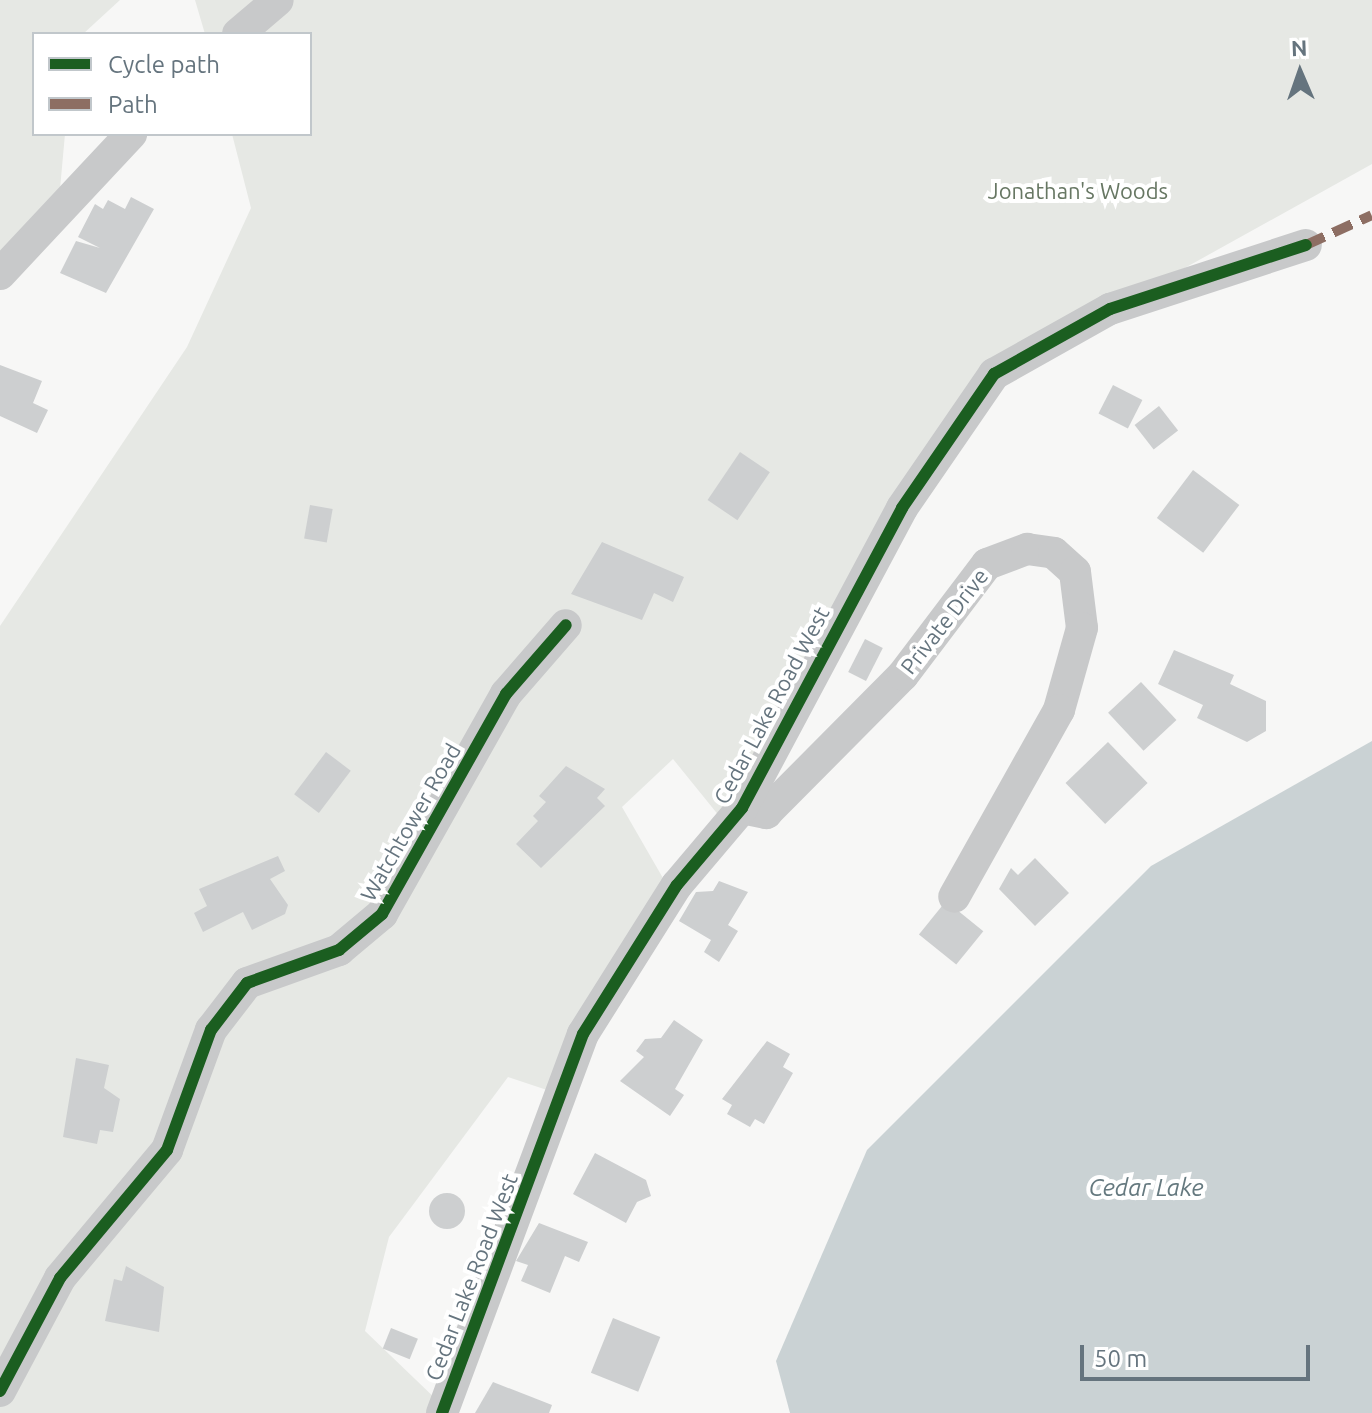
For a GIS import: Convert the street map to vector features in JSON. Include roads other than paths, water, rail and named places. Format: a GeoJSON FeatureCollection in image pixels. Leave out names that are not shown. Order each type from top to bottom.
{"type":"FeatureCollection","features":[{"type":"Feature","properties":{"kind":"street"},"geometry":{"type":"LineString","coordinates":[[240,32],[278,0]]}},
{"type":"Feature","properties":{"kind":"street"},"geometry":{"type":"LineString","coordinates":[[0,274],[129,136]]}},
{"type":"Feature","properties":{"kind":"street","name":"Cedar Lake Road West"},"geometry":{"type":"LineString","coordinates":[[442,1413],[583,1034],[677,885],[742,808],[902,508],[994,374],[1110,309],[1306,245]]}},
{"type":"Feature","properties":{"kind":"street","name":"Private Drive"},"geometry":{"type":"LineString","coordinates":[[742,808],[766,813],[903,675],[987,564],[1027,549],[1054,553],[1075,572],[1082,628],[1059,710],[954,897]]}},
{"type":"Feature","properties":{"kind":"street","name":"Watchtower Road"},"geometry":{"type":"LineString","coordinates":[[0,1391],[60,1278],[167,1150],[211,1030],[247,983],[339,950],[382,914],[506,694],[566,625]]}},
{"type":"Feature","properties":{"kind":"water","name":"Cedar Lake"},"geometry":{"type":"Polygon","coordinates":[[[1372,741],[1372,1413],[790,1413],[776,1361],[867,1150],[1151,866],[1372,741]]]}},
{"type":"Feature","properties":{"kind":"park label","name":"Jonathan's Woods"},"geometry":{"type":"Point","coordinates":[1078,191]}}]}
